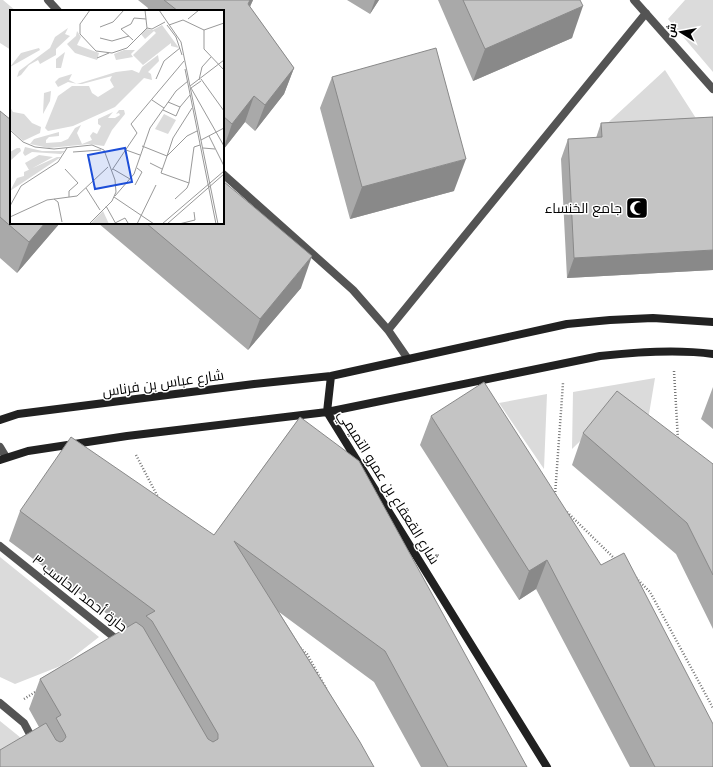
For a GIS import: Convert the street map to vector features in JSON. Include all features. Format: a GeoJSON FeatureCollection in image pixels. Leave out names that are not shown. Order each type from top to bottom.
{"type":"FeatureCollection","features":[{"type":"Feature","properties":{"kind":"main road"},"geometry":{"type":"LineString","coordinates":[[3,458],[28,451],[127,436],[327,412],[331,376],[574,324],[610,320],[653,318],[713,322]]}},
{"type":"Feature","properties":{"kind":"main road","name":"شارع القعقاع بن عمرو التميمي"},"geometry":{"type":"LineString","coordinates":[[547,767],[327,412],[600,356],[673,352],[713,354]]}},
{"type":"Feature","properties":{"kind":"main road","name":"شارع عباس بن فرناس"},"geometry":{"type":"LineString","coordinates":[[0,420],[25,413],[254,384],[331,376]]}},
{"type":"Feature","properties":{"kind":"street"},"geometry":{"type":"LineString","coordinates":[[48,0],[57,10]]}},
{"type":"Feature","properties":{"kind":"street"},"geometry":{"type":"LineString","coordinates":[[634,0],[713,89]]}},
{"type":"Feature","properties":{"kind":"street"},"geometry":{"type":"LineString","coordinates":[[388,330],[646,13]]}},
{"type":"Feature","properties":{"kind":"street"},"geometry":{"type":"LineString","coordinates":[[224,175],[353,290],[388,330],[408,359]]}},
{"type":"Feature","properties":{"kind":"street"},"geometry":{"type":"LineString","coordinates":[[0,447],[3,458]]}},
{"type":"Feature","properties":{"kind":"street","name":"حارة أحمد الحاسب ٣"},"geometry":{"type":"LineString","coordinates":[[0,546],[125,646]]}},
{"type":"Feature","properties":{"kind":"street"},"geometry":{"type":"LineString","coordinates":[[0,703],[24,723],[38,749]]}},
{"type":"Feature","properties":{"kind":"path"},"geometry":{"type":"LineString","coordinates":[[673,352],[678,440]]}},
{"type":"Feature","properties":{"kind":"path"},"geometry":{"type":"LineString","coordinates":[[550,494],[554,500],[564,363]]}},
{"type":"Feature","properties":{"kind":"path"},"geometry":{"type":"LineString","coordinates":[[127,436],[159,499]]}},
{"type":"Feature","properties":{"kind":"path"},"geometry":{"type":"LineString","coordinates":[[565,510],[618,561]]}},
{"type":"Feature","properties":{"kind":"path"},"geometry":{"type":"LineString","coordinates":[[634,576],[650,592],[713,708]]}},
{"type":"Feature","properties":{"kind":"path"},"geometry":{"type":"LineString","coordinates":[[295,643],[306,654],[329,694]]}},
{"type":"Feature","properties":{"kind":"path"},"geometry":{"type":"LineString","coordinates":[[8,709],[41,689]]}},
{"type":"Feature","properties":{"kind":"shaded area"},"geometry":{"type":"Polygon","coordinates":[[[0,0],[3,0],[15,10],[10,10],[10,49],[0,43],[0,0]]]}},
{"type":"Feature","properties":{"kind":"shaded area"},"geometry":{"type":"Polygon","coordinates":[[[685,0],[713,0],[713,72],[668,19],[685,0]]]}},
{"type":"Feature","properties":{"kind":"shaded area"},"geometry":{"type":"Polygon","coordinates":[[[665,70],[708,137],[600,130],[665,70]]]}},
{"type":"Feature","properties":{"kind":"shaded area"},"geometry":{"type":"Polygon","coordinates":[[[655,378],[645,438],[606,416],[572,449],[573,392],[655,378]]]}},
{"type":"Feature","properties":{"kind":"shaded area"},"geometry":{"type":"Polygon","coordinates":[[[547,394],[544,469],[499,403],[547,394]]]}},
{"type":"Feature","properties":{"kind":"shaded area"},"geometry":{"type":"Polygon","coordinates":[[[0,557],[99,637],[63,665],[15,684],[0,677],[0,557]]]}},
{"type":"Feature","properties":{"kind":"shaded area"},"geometry":{"type":"Polygon","coordinates":[[[0,721],[26,742],[0,758],[0,721]]]}},
{"type":"Feature","properties":{"kind":"building"},"geometry":{"type":"Polygon","coordinates":[[[164,0],[250,0],[248,4],[294,68],[265,105],[254,96],[232,124],[224,117],[224,10],[177,10],[164,0]]]}},
{"type":"Feature","properties":{"kind":"building"},"geometry":{"type":"Polygon","coordinates":[[[463,0],[580,0],[583,6],[485,49],[463,0]]]}},
{"type":"Feature","properties":{"kind":"building"},"geometry":{"type":"Polygon","coordinates":[[[436,48],[466,159],[362,187],[332,77],[436,48]]]}},
{"type":"Feature","properties":{"kind":"building"},"geometry":{"type":"Polygon","coordinates":[[[0,111],[10,119],[10,224],[44,224],[29,242],[0,217],[0,111]]]}},
{"type":"Feature","properties":{"kind":"building","name":"جامع الخنساء"},"geometry":{"type":"Polygon","coordinates":[[[713,117],[713,250],[574,258],[568,139],[602,137],[601,123],[713,117]]]}},
{"type":"Feature","properties":{"kind":"building"},"geometry":{"type":"Polygon","coordinates":[[[224,182],[312,256],[260,319],[147,224],[224,224],[224,182]]]}},
{"type":"Feature","properties":{"kind":"building"},"geometry":{"type":"Polygon","coordinates":[[[484,382],[601,565],[624,553],[713,724],[713,767],[655,767],[547,560],[529,571],[431,416],[484,382]]]}},
{"type":"Feature","properties":{"kind":"building"},"geometry":{"type":"Polygon","coordinates":[[[617,391],[713,464],[713,575],[687,523],[583,433],[617,391]]]}},
{"type":"Feature","properties":{"kind":"building"},"geometry":{"type":"Polygon","coordinates":[[[300,417],[359,461],[527,767],[448,767],[385,651],[234,541],[360,742],[374,767],[0,767],[0,750],[46,723],[56,740],[60,742],[66,737],[56,718],[61,715],[40,679],[136,622],[143,627],[208,739],[213,742],[218,739],[218,734],[152,621],[146,616],[155,611],[20,511],[71,437],[214,535],[300,417]]]}},
{"type":"Feature","properties":{"kind":"place","name":"جامع الخنساء"},"geometry":{"type":"Point","coordinates":[637,208]}}]}
